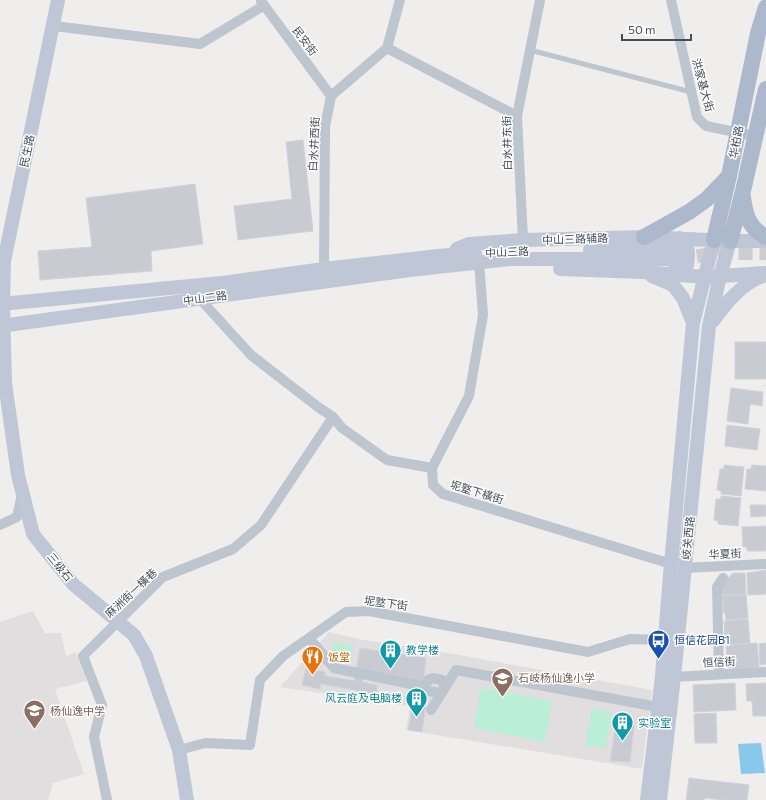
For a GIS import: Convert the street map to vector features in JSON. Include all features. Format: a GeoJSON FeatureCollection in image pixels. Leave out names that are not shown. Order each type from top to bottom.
{"type":"FeatureCollection","features":[{"type":"Feature","properties":{"kind":"main road","name":"民生路"},"geometry":{"type":"LineString","coordinates":[[1,304],[4,261],[54,26],[58,0]]}},
{"type":"Feature","properties":{"kind":"main road","name":"华柏路"},"geometry":{"type":"LineString","coordinates":[[720,276],[722,240],[729,176],[758,32],[766,7]]}},
{"type":"Feature","properties":{"kind":"main road","name":"华柏路"},"geometry":{"type":"LineString","coordinates":[[705,277],[743,191],[766,89]]}},
{"type":"Feature","properties":{"kind":"main road"},"geometry":{"type":"LineString","coordinates":[[644,237],[684,215],[706,199],[729,176]]}},
{"type":"Feature","properties":{"kind":"main road"},"geometry":{"type":"LineString","coordinates":[[743,191],[744,211],[749,222],[756,230],[766,237]]}},
{"type":"Feature","properties":{"kind":"main road","name":"中山三路辅路"},"geometry":{"type":"LineString","coordinates":[[438,256],[469,244],[523,240],[644,237],[677,249],[722,240],[766,241]]}},
{"type":"Feature","properties":{"kind":"main road"},"geometry":{"type":"LineString","coordinates":[[669,273],[681,270],[687,265],[689,257],[688,250],[684,242],[677,249]]}},
{"type":"Feature","properties":{"kind":"main road","name":"中山三路"},"geometry":{"type":"LineString","coordinates":[[410,264],[438,256],[509,251],[677,249]]}},
{"type":"Feature","properties":{"kind":"main road","name":"中山三路"},"geometry":{"type":"LineString","coordinates":[[410,264],[479,262],[677,249]]}},
{"type":"Feature","properties":{"kind":"main road"},"geometry":{"type":"LineString","coordinates":[[509,259],[532,268],[669,273],[705,277],[766,273]]}},
{"type":"Feature","properties":{"kind":"main road","name":"中山二路"},"geometry":{"type":"LineString","coordinates":[[1,304],[222,283],[324,269],[410,264]]}},
{"type":"Feature","properties":{"kind":"main road","name":"中山二路"},"geometry":{"type":"LineString","coordinates":[[2,326],[200,299],[410,264]]}},
{"type":"Feature","properties":{"kind":"main road"},"geometry":{"type":"LineString","coordinates":[[642,272],[673,285],[683,298],[693,323]]}},
{"type":"Feature","properties":{"kind":"main road"},"geometry":{"type":"LineString","coordinates":[[709,326],[725,304],[740,290],[752,280],[766,273]]}},
{"type":"Feature","properties":{"kind":"main road","name":"岐关西路"},"geometry":{"type":"LineString","coordinates":[[648,800],[665,640],[678,566],[709,326],[720,276]]}},
{"type":"Feature","properties":{"kind":"main road","name":"岐关西路"},"geometry":{"type":"LineString","coordinates":[[660,800],[674,677],[678,566],[693,323],[705,277]]}},
{"type":"Feature","properties":{"kind":"main road","name":"三级石"},"geometry":{"type":"LineString","coordinates":[[1,304],[5,383],[18,475],[33,534],[73,584],[134,635],[146,656],[179,750],[187,800]]}},
{"type":"Feature","properties":{"kind":"street"},"geometry":{"type":"LineString","coordinates":[[331,96],[388,48],[400,0]]}},
{"type":"Feature","properties":{"kind":"street","name":"白水井东街"},"geometry":{"type":"LineString","coordinates":[[523,240],[517,116],[540,0]]}},
{"type":"Feature","properties":{"kind":"street","name":"洪家基大街"},"geometry":{"type":"LineString","coordinates":[[671,0],[697,117],[706,126],[755,136]]}},
{"type":"Feature","properties":{"kind":"street"},"geometry":{"type":"LineString","coordinates":[[54,26],[200,44],[262,3]]}},
{"type":"Feature","properties":{"kind":"street","name":"民安街"},"geometry":{"type":"LineString","coordinates":[[262,3],[331,96]]}},
{"type":"Feature","properties":{"kind":"street"},"geometry":{"type":"LineString","coordinates":[[388,48],[517,116]]}},
{"type":"Feature","properties":{"kind":"street","name":"白水井西街"},"geometry":{"type":"LineString","coordinates":[[324,269],[325,126],[331,96]]}},
{"type":"Feature","properties":{"kind":"street"},"geometry":{"type":"LineString","coordinates":[[200,299],[251,355],[333,417],[342,428],[387,460],[432,468],[469,396],[483,315],[479,262]]}},
{"type":"Feature","properties":{"kind":"street","name":"麻洲街一橫巷"},"geometry":{"type":"LineString","coordinates":[[107,800],[94,737],[102,705],[83,656],[163,577],[233,549],[261,525],[333,417]]}},
{"type":"Feature","properties":{"kind":"street","name":"坭墪下橫街"},"geometry":{"type":"LineString","coordinates":[[432,468],[433,485],[443,494],[678,566]]}},
{"type":"Feature","properties":{"kind":"street"},"geometry":{"type":"LineString","coordinates":[[0,525],[17,516],[22,491]]}},
{"type":"Feature","properties":{"kind":"street","name":"华夏街"},"geometry":{"type":"LineString","coordinates":[[678,566],[766,564]]}},
{"type":"Feature","properties":{"kind":"street"},"geometry":{"type":"LineString","coordinates":[[719,674],[717,587],[723,578]]}},
{"type":"Feature","properties":{"kind":"street","name":"坭墪下街"},"geometry":{"type":"LineString","coordinates":[[179,750],[205,743],[250,746],[260,680],[283,656],[346,612],[369,611],[588,652],[630,640],[665,640]]}},
{"type":"Feature","properties":{"kind":"street"},"geometry":{"type":"LineString","coordinates":[[309,638],[334,668],[425,687],[427,691],[443,691]]}},
{"type":"Feature","properties":{"kind":"street"},"geometry":{"type":"LineString","coordinates":[[431,710],[456,670],[658,707]]}},
{"type":"Feature","properties":{"kind":"street","name":"恒信街"},"geometry":{"type":"LineString","coordinates":[[674,677],[766,672]]}},
{"type":"Feature","properties":{"kind":"street"},"geometry":{"type":"LineString","coordinates":[[425,687],[428,680],[433,678],[442,680],[443,691]]}},
{"type":"Feature","properties":{"kind":"lane"},"geometry":{"type":"LineString","coordinates":[[530,50],[691,92]]}},
{"type":"Feature","properties":{"kind":"lane"},"geometry":{"type":"LineString","coordinates":[[748,241],[766,246]]}},
{"type":"Feature","properties":{"kind":"shaded area","name":"杨仙逸中学"},"geometry":{"type":"Polygon","coordinates":[[[33,611],[45,633],[61,633],[66,656],[76,652],[87,681],[55,689],[84,774],[53,783],[48,800],[0,800],[0,622],[33,611]]]}},
{"type":"Feature","properties":{"kind":"shaded area","name":"石岐杨仙逸小学"},"geometry":{"type":"Polygon","coordinates":[[[329,632],[364,640],[431,650],[652,690],[642,769],[406,730],[410,706],[280,687],[329,632]]]}},
{"type":"Feature","properties":{"kind":"green space"},"geometry":{"type":"Polygon","coordinates":[[[334,642],[354,645],[351,662],[331,658],[334,642]]]}},
{"type":"Feature","properties":{"kind":"green space"},"geometry":{"type":"Polygon","coordinates":[[[481,688],[552,701],[545,742],[474,728],[481,688]]]}},
{"type":"Feature","properties":{"kind":"green space"},"geometry":{"type":"Polygon","coordinates":[[[592,708],[612,712],[605,749],[585,745],[592,708]]]}},
{"type":"Feature","properties":{"kind":"water"},"geometry":{"type":"Polygon","coordinates":[[[761,743],[765,773],[741,774],[738,744],[761,743]]]}},
{"type":"Feature","properties":{"kind":"building"},"geometry":{"type":"Polygon","coordinates":[[[303,140],[313,231],[238,240],[234,206],[292,199],[286,142],[303,140]]]}},
{"type":"Feature","properties":{"kind":"building"},"geometry":{"type":"Polygon","coordinates":[[[195,184],[203,244],[151,251],[152,271],[40,280],[38,251],[92,247],[86,198],[195,184]]]}},
{"type":"Feature","properties":{"kind":"building"},"geometry":{"type":"Polygon","coordinates":[[[735,342],[766,342],[766,379],[735,379],[735,342]]]}},
{"type":"Feature","properties":{"kind":"building"},"geometry":{"type":"Polygon","coordinates":[[[731,388],[763,392],[762,406],[750,404],[748,424],[727,421],[731,388]]]}},
{"type":"Feature","properties":{"kind":"building"},"geometry":{"type":"Polygon","coordinates":[[[727,425],[760,429],[757,450],[725,446],[727,425]]]}},
{"type":"Feature","properties":{"kind":"building"},"geometry":{"type":"Polygon","coordinates":[[[724,465],[744,467],[741,496],[721,494],[721,491],[717,490],[720,469],[724,469],[724,465]]]}},
{"type":"Feature","properties":{"kind":"building"},"geometry":{"type":"Polygon","coordinates":[[[752,465],[766,466],[766,491],[745,489],[747,469],[751,469],[752,465]]]}},
{"type":"Feature","properties":{"kind":"building"},"geometry":{"type":"Polygon","coordinates":[[[721,496],[741,498],[738,526],[718,524],[718,521],[714,520],[716,499],[721,499],[721,496]]]}},
{"type":"Feature","properties":{"kind":"building"},"geometry":{"type":"Polygon","coordinates":[[[750,505],[766,505],[766,516],[751,517],[750,505]]]}},
{"type":"Feature","properties":{"kind":"building"},"geometry":{"type":"Polygon","coordinates":[[[766,526],[766,551],[747,551],[747,547],[743,547],[742,527],[766,526]]]}},
{"type":"Feature","properties":{"kind":"building"},"geometry":{"type":"Polygon","coordinates":[[[766,570],[766,594],[748,595],[747,573],[766,570]]]}},
{"type":"Feature","properties":{"kind":"building"},"geometry":{"type":"Polygon","coordinates":[[[733,573],[745,573],[746,594],[722,595],[722,584],[733,573]]]}},
{"type":"Feature","properties":{"kind":"building"},"geometry":{"type":"Polygon","coordinates":[[[746,594],[748,618],[726,620],[722,596],[746,594]]]}},
{"type":"Feature","properties":{"kind":"building"},"geometry":{"type":"Polygon","coordinates":[[[748,619],[750,643],[728,645],[727,638],[725,638],[724,621],[748,619]]]}},
{"type":"Feature","properties":{"kind":"building"},"geometry":{"type":"Polygon","coordinates":[[[757,643],[759,667],[735,669],[728,667],[726,646],[757,643]]]}},
{"type":"Feature","properties":{"kind":"building"},"geometry":{"type":"Polygon","coordinates":[[[766,643],[766,664],[760,665],[759,644],[766,643]]]}},
{"type":"Feature","properties":{"kind":"building","name":"教学楼"},"geometry":{"type":"Polygon","coordinates":[[[360,648],[426,658],[423,683],[363,672],[362,682],[377,685],[377,694],[321,684],[320,689],[302,685],[306,668],[325,672],[325,676],[354,681],[360,648]]]}},
{"type":"Feature","properties":{"kind":"building"},"geometry":{"type":"Polygon","coordinates":[[[735,683],[736,710],[694,712],[693,685],[735,683]]]}},
{"type":"Feature","properties":{"kind":"building"},"geometry":{"type":"Polygon","coordinates":[[[766,683],[766,716],[753,716],[752,701],[747,701],[746,684],[766,683]]]}},
{"type":"Feature","properties":{"kind":"building","name":"风云庭及电脑楼"},"geometry":{"type":"Polygon","coordinates":[[[415,694],[427,696],[422,732],[408,730],[415,694]]]}},
{"type":"Feature","properties":{"kind":"building"},"geometry":{"type":"Polygon","coordinates":[[[716,713],[717,743],[695,743],[694,714],[716,713]]]}},
{"type":"Feature","properties":{"kind":"building","name":"实验室"},"geometry":{"type":"Polygon","coordinates":[[[616,724],[634,726],[630,762],[610,761],[616,724]]]}},
{"type":"Feature","properties":{"kind":"building"},"geometry":{"type":"Polygon","coordinates":[[[689,778],[749,785],[747,800],[705,798],[704,800],[686,800],[689,778]]]}},
{"type":"Feature","properties":{"kind":"tunnel"},"geometry":{"type":"LineString","coordinates":[[676,259],[719,253],[766,253]]}},
{"type":"Feature","properties":{"kind":"place","name":"恒信花园B1"},"geometry":{"type":"Point","coordinates":[659,660]}},
{"type":"Feature","properties":{"kind":"place","name":"教学楼"},"geometry":{"type":"Point","coordinates":[390,670]}},
{"type":"Feature","properties":{"kind":"place","name":"饭堂"},"geometry":{"type":"Point","coordinates":[312,676]}},
{"type":"Feature","properties":{"kind":"place","name":"石岐杨仙逸小学"},"geometry":{"type":"Point","coordinates":[503,698]}},
{"type":"Feature","properties":{"kind":"place","name":"风云庭及电脑楼"},"geometry":{"type":"Point","coordinates":[417,718]}},
{"type":"Feature","properties":{"kind":"place","name":"杨仙逸中学"},"geometry":{"type":"Point","coordinates":[35,730]}},
{"type":"Feature","properties":{"kind":"place","name":"实验室"},"geometry":{"type":"Point","coordinates":[623,742]}}]}
